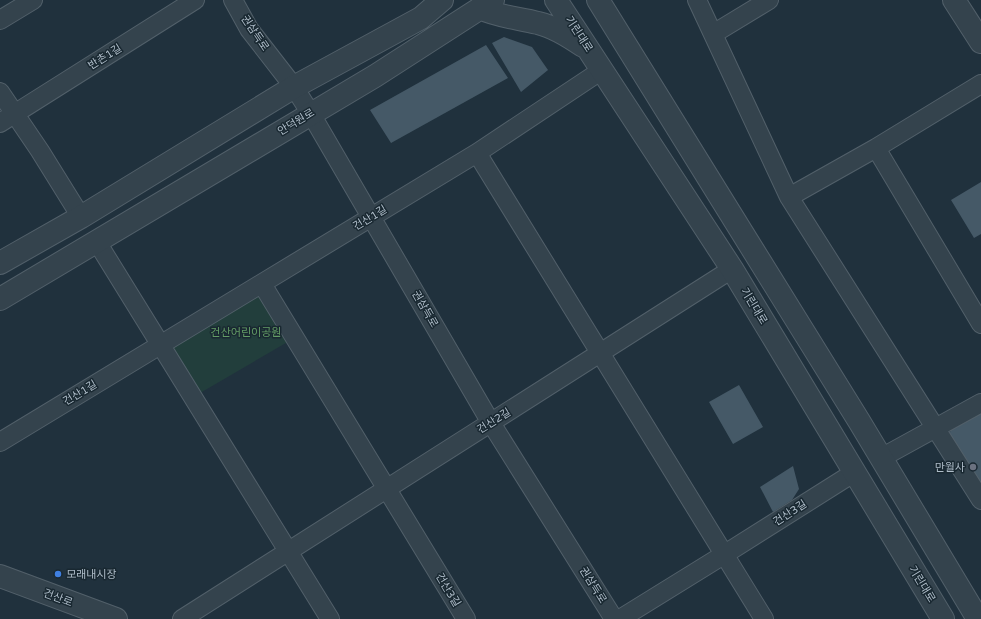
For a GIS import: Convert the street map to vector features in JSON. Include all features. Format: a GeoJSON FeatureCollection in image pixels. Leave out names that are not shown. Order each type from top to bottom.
{"type":"FeatureCollection","features":[{"type":"Feature","properties":{"kind":"street"},"geometry":{"type":"LineString","coordinates":[[0,20],[32,0]]}},
{"type":"Feature","properties":{"kind":"street","name":"반촌1길"},"geometry":{"type":"LineString","coordinates":[[7,118],[195,0]]}},
{"type":"Feature","properties":{"kind":"street","name":"권삼득로"},"geometry":{"type":"LineString","coordinates":[[233,0],[249,29],[294,87],[311,114],[491,423],[614,619]]}},
{"type":"Feature","properties":{"kind":"street"},"geometry":{"type":"LineString","coordinates":[[0,263],[81,218],[294,87],[421,18],[442,0]]}},
{"type":"Feature","properties":{"kind":"street","name":"기린대로"},"geometry":{"type":"LineString","coordinates":[[556,0],[732,269],[943,619]]}},
{"type":"Feature","properties":{"kind":"street"},"geometry":{"type":"LineString","coordinates":[[598,0],[881,458],[978,619]]}},
{"type":"Feature","properties":{"kind":"street"},"geometry":{"type":"LineString","coordinates":[[613,0],[620,35]]}},
{"type":"Feature","properties":{"kind":"street"},"geometry":{"type":"LineString","coordinates":[[697,0],[789,197],[981,500]]}},
{"type":"Feature","properties":{"kind":"street"},"geometry":{"type":"LineString","coordinates":[[713,34],[769,0]]}},
{"type":"Feature","properties":{"kind":"street"},"geometry":{"type":"LineString","coordinates":[[954,0],[981,42]]}},
{"type":"Feature","properties":{"kind":"street"},"geometry":{"type":"LineString","coordinates":[[487,4],[491,14],[540,23],[571,38],[589,50]]}},
{"type":"Feature","properties":{"kind":"street","name":"안덕원로"},"geometry":{"type":"LineString","coordinates":[[0,299],[374,76],[487,4]]}},
{"type":"Feature","properties":{"kind":"street","name":"건산1길"},"geometry":{"type":"LineString","coordinates":[[0,442],[477,153],[602,70]]}},
{"type":"Feature","properties":{"kind":"street"},"geometry":{"type":"LineString","coordinates":[[789,197],[876,148],[981,84]]}},
{"type":"Feature","properties":{"kind":"street"},"geometry":{"type":"LineString","coordinates":[[0,92],[7,118],[40,151],[81,218]]}},
{"type":"Feature","properties":{"kind":"street"},"geometry":{"type":"LineString","coordinates":[[876,148],[981,324]]}},
{"type":"Feature","properties":{"kind":"street"},"geometry":{"type":"LineString","coordinates":[[477,153],[764,619]]}},
{"type":"Feature","properties":{"kind":"street"},"geometry":{"type":"LineString","coordinates":[[97,242],[330,619]]}},
{"type":"Feature","properties":{"kind":"street","name":"건산2길"},"geometry":{"type":"LineString","coordinates":[[182,619],[732,269]]}},
{"type":"Feature","properties":{"kind":"street"},"geometry":{"type":"LineString","coordinates":[[262,284],[387,489]]}},
{"type":"Feature","properties":{"kind":"street"},"geometry":{"type":"LineString","coordinates":[[881,458],[981,403]]}},
{"type":"Feature","properties":{"kind":"street","name":"건산3길"},"geometry":{"type":"LineString","coordinates":[[620,619],[854,472]]}},
{"type":"Feature","properties":{"kind":"street","name":"건산3길"},"geometry":{"type":"LineString","coordinates":[[387,489],[466,619]]}},
{"type":"Feature","properties":{"kind":"street","name":"건산로"},"geometry":{"type":"LineString","coordinates":[[0,576],[116,619]]}},
{"type":"Feature","properties":{"kind":"green space","name":"건산어린이공원"},"geometry":{"type":"Polygon","coordinates":[[[255,293],[264,294],[291,340],[195,396],[169,343],[255,293]]]}},
{"type":"Feature","properties":{"kind":"building"},"geometry":{"type":"Polygon","coordinates":[[[504,37],[532,47],[548,70],[521,92],[492,43],[504,37]]]}},
{"type":"Feature","properties":{"kind":"building"},"geometry":{"type":"Polygon","coordinates":[[[486,45],[508,78],[391,143],[370,110],[486,45]]]}},
{"type":"Feature","properties":{"kind":"building"},"geometry":{"type":"Polygon","coordinates":[[[981,182],[981,234],[974,238],[951,200],[981,182]]]}},
{"type":"Feature","properties":{"kind":"building"},"geometry":{"type":"Polygon","coordinates":[[[739,385],[763,427],[733,444],[709,402],[739,385]]]}},
{"type":"Feature","properties":{"kind":"building","name":"만월사"},"geometry":{"type":"Polygon","coordinates":[[[981,410],[981,493],[948,441],[951,428],[981,410]]]}},
{"type":"Feature","properties":{"kind":"building"},"geometry":{"type":"Polygon","coordinates":[[[793,466],[799,489],[792,500],[773,512],[760,487],[793,466]]]}},
{"type":"Feature","properties":{"kind":"place","name":"만월사"},"geometry":{"type":"Point","coordinates":[973,467]}},
{"type":"Feature","properties":{"kind":"place","name":"모래내시장"},"geometry":{"type":"Point","coordinates":[58,574]}}]}
